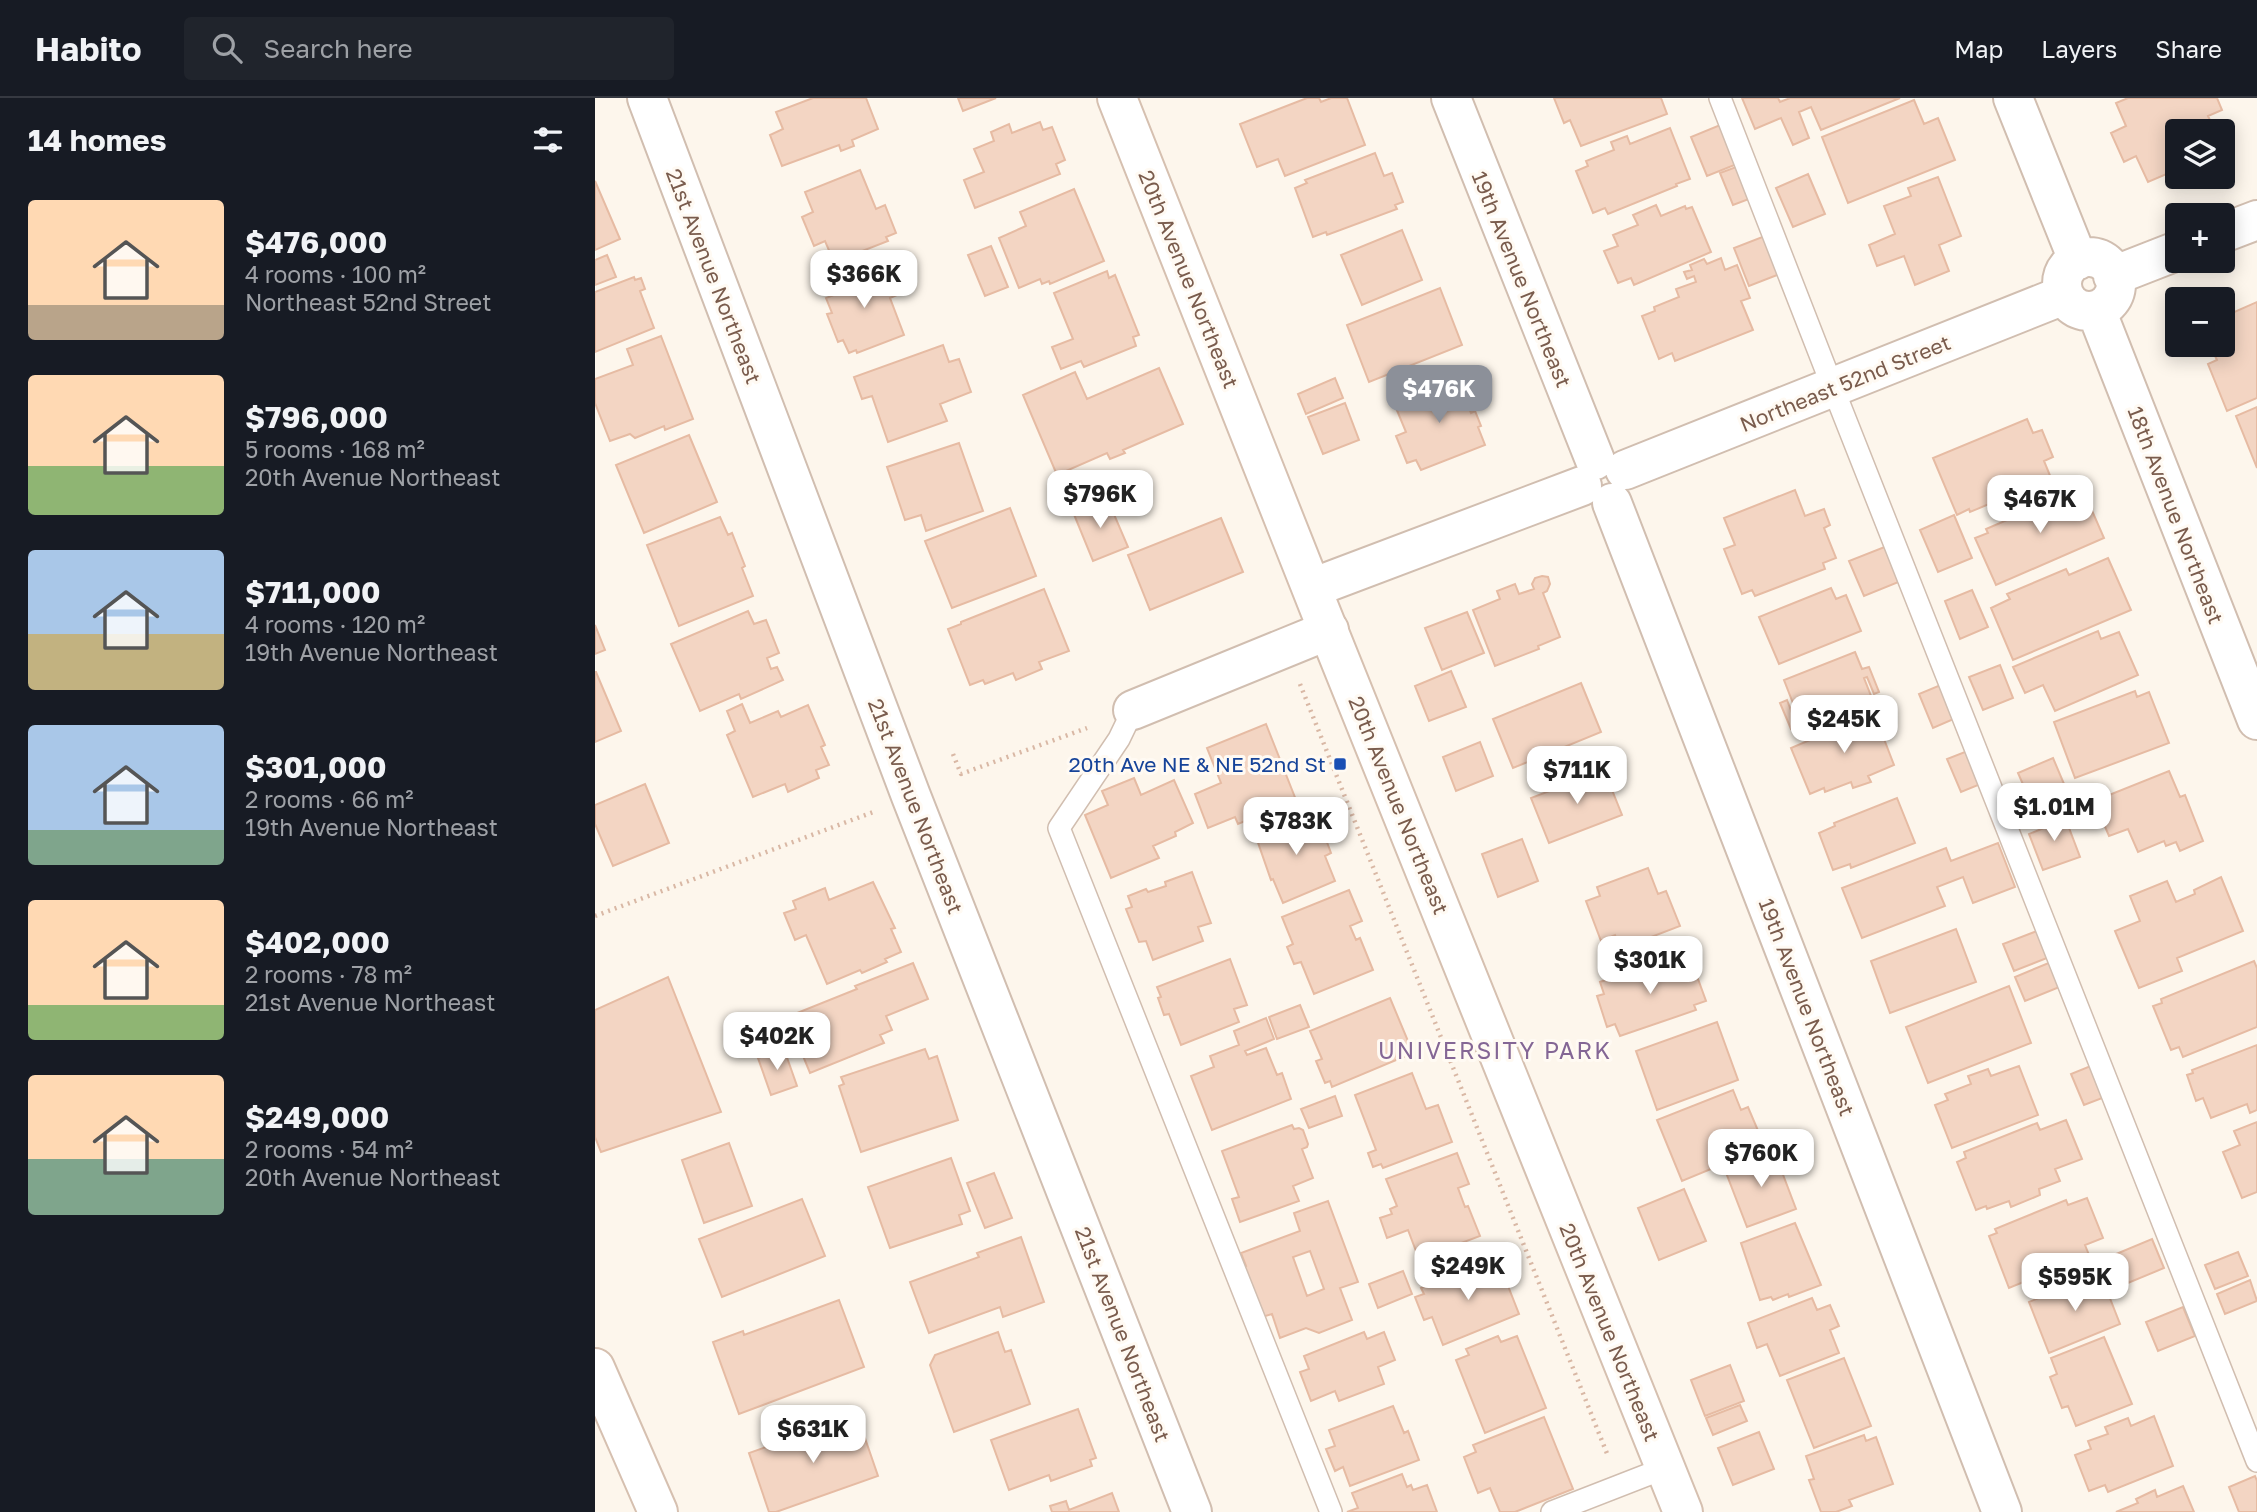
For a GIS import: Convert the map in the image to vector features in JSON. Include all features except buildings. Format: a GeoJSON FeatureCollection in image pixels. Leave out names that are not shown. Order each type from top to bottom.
{"type":"FeatureCollection","features":[{"type":"Feature","properties":{"kind":"street","name":"21st Avenue Northeast"},"geometry":{"type":"LineString","coordinates":[[647,98],[911,796],[1192,1512]]}},
{"type":"Feature","properties":{"kind":"street","name":"20th Avenue Northeast"},"geometry":{"type":"LineString","coordinates":[[1117,98],[1683,1512]]}},
{"type":"Feature","properties":{"kind":"street","name":"19th Avenue Northeast"},"geometry":{"type":"LineString","coordinates":[[1451,98],[1604,480],[2002,1512]]}},
{"type":"Feature","properties":{"kind":"street"},"geometry":{"type":"LineString","coordinates":[[2014,98],[2078,260]]}},
{"type":"Feature","properties":{"kind":"street"},"geometry":{"type":"LineString","coordinates":[[2235,228],[2257,220]]}},
{"type":"Feature","properties":{"kind":"street"},"geometry":{"type":"LineString","coordinates":[[2113,276],[2165,256]]}},
{"type":"Feature","properties":{"kind":"street"},"geometry":{"type":"LineString","coordinates":[[2084,258],[2101,261],[2108,266],[2113,276],[2115,289],[2106,304],[2080,303],[2062,282],[2069,266],[2084,258]]}},
{"type":"Feature","properties":{"kind":"street","name":"Northeast 52nd Street"},"geometry":{"type":"LineString","coordinates":[[1312,588],[1604,480],[1833,388],[2080,303]]}},
{"type":"Feature","properties":{"kind":"street","name":"18th Avenue Northeast"},"geometry":{"type":"LineString","coordinates":[[2080,303],[2257,720]]}},
{"type":"Feature","properties":{"kind":"street"},"geometry":{"type":"LineString","coordinates":[[1133,710],[1329,630]]}},
{"type":"Feature","properties":{"kind":"street"},"geometry":{"type":"LineString","coordinates":[[595,1368],[659,1512]]}},
{"type":"Feature","properties":{"kind":"lane"},"geometry":{"type":"LineString","coordinates":[[1720,98],[2257,1461]]}},
{"type":"Feature","properties":{"kind":"lane"},"geometry":{"type":"LineString","coordinates":[[1133,710],[1119,739],[1059,828],[1331,1512]]}},
{"type":"Feature","properties":{"kind":"lane"},"geometry":{"type":"LineString","coordinates":[[1552,1512],[1665,1468]]}},
{"type":"Feature","properties":{"kind":"path"},"geometry":{"type":"LineString","coordinates":[[1299,680],[1619,1485]]}},
{"type":"Feature","properties":{"kind":"path"},"geometry":{"type":"LineString","coordinates":[[953,754],[961,774],[1094,726]]}},
{"type":"Feature","properties":{"kind":"path"},"geometry":{"type":"LineString","coordinates":[[595,916],[874,812]]}},
{"type":"Feature","properties":{"kind":"place","name":"20th Ave NE & NE 52nd St"},"geometry":{"type":"Point","coordinates":[1340,764]}},
{"type":"Feature","properties":{"kind":"district","name":"UNIVERSITY PARK"},"geometry":{"type":"Point","coordinates":[1495,1050]}}]}
